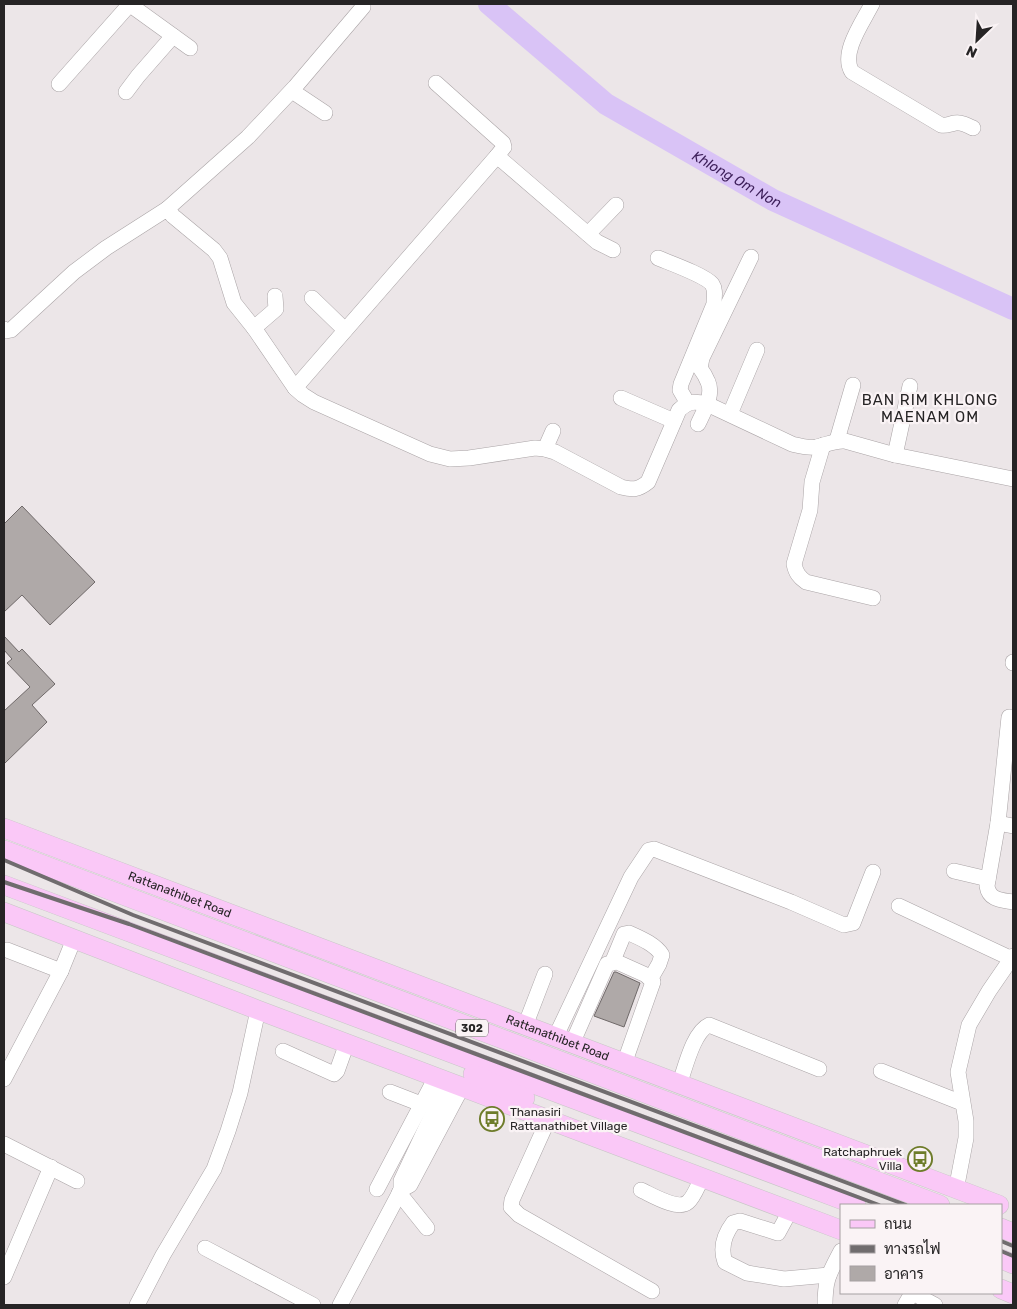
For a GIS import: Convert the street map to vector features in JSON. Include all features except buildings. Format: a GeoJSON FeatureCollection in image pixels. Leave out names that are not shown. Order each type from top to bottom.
{"type":"FeatureCollection","features":[{"type":"Feature","properties":{"kind":"main road","name":"Rattanathibet Road"},"geometry":{"type":"LineString","coordinates":[[4,828],[994,1204]]}},
{"type":"Feature","properties":{"kind":"main road","name":"Rattanathibet Road"},"geometry":{"type":"LineString","coordinates":[[4,850],[937,1204]]}},
{"type":"Feature","properties":{"kind":"main road","name":"302"},"geometry":{"type":"LineString","coordinates":[[4,885],[853,1204]]}},
{"type":"Feature","properties":{"kind":"main road"},"geometry":{"type":"LineString","coordinates":[[4,912],[840,1230]]}},
{"type":"Feature","properties":{"kind":"main road"},"geometry":{"type":"LineString","coordinates":[[363,986],[708,1096]]}},
{"type":"Feature","properties":{"kind":"main road"},"geometry":{"type":"LineString","coordinates":[[350,1016],[664,1164]]}},
{"type":"Feature","properties":{"kind":"street"},"geometry":{"type":"LineString","coordinates":[[59,84],[129,4],[190,48]]}},
{"type":"Feature","properties":{"kind":"street"},"geometry":{"type":"LineString","coordinates":[[872,4],[850,47],[848,66],[852,72],[941,125],[946,126],[956,122],[973,128]]}},
{"type":"Feature","properties":{"kind":"street"},"geometry":{"type":"LineString","coordinates":[[4,328],[6,331],[11,330],[74,272],[106,248],[167,209],[248,137],[293,89],[356,5]]}},
{"type":"Feature","properties":{"kind":"street"},"geometry":{"type":"LineString","coordinates":[[126,92],[173,36]]}},
{"type":"Feature","properties":{"kind":"street"},"geometry":{"type":"LineString","coordinates":[[295,388],[504,147],[503,143],[436,83]]}},
{"type":"Feature","properties":{"kind":"street"},"geometry":{"type":"LineString","coordinates":[[293,89],[325,113]]}},
{"type":"Feature","properties":{"kind":"street"},"geometry":{"type":"LineString","coordinates":[[497,156],[597,242],[613,250]]}},
{"type":"Feature","properties":{"kind":"street"},"geometry":{"type":"LineString","coordinates":[[588,234],[616,205]]}},
{"type":"Feature","properties":{"kind":"street"},"geometry":{"type":"LineString","coordinates":[[167,209],[172,216],[214,250],[220,258],[234,303],[254,328],[295,388],[303,396],[430,454],[450,459],[545,448],[621,487],[632,490],[640,488],[648,482],[679,410],[687,402],[695,401],[707,404],[792,444],[805,448],[830,443],[856,443],[895,455],[1013,479]]}},
{"type":"Feature","properties":{"kind":"street"},"geometry":{"type":"LineString","coordinates":[[698,424],[707,404],[709,383],[700,368],[702,358],[751,257]]}},
{"type":"Feature","properties":{"kind":"street"},"geometry":{"type":"LineString","coordinates":[[658,258],[705,278],[712,285],[714,291],[714,304],[681,384],[680,390],[687,402]]}},
{"type":"Feature","properties":{"kind":"street"},"geometry":{"type":"LineString","coordinates":[[254,328],[276,309],[275,296]]}},
{"type":"Feature","properties":{"kind":"street"},"geometry":{"type":"LineString","coordinates":[[312,298],[345,330]]}},
{"type":"Feature","properties":{"kind":"street"},"geometry":{"type":"LineString","coordinates":[[730,414],[757,350]]}},
{"type":"Feature","properties":{"kind":"street"},"geometry":{"type":"LineString","coordinates":[[854,384],[812,482],[810,510],[794,564],[799,577],[806,582],[873,598]]}},
{"type":"Feature","properties":{"kind":"street"},"geometry":{"type":"LineString","coordinates":[[895,455],[910,386]]}},
{"type":"Feature","properties":{"kind":"street"},"geometry":{"type":"LineString","coordinates":[[622,398],[674,421]]}},
{"type":"Feature","properties":{"kind":"street"},"geometry":{"type":"LineString","coordinates":[[545,448],[553,431]]}},
{"type":"Feature","properties":{"kind":"street"},"geometry":{"type":"LineString","coordinates":[[1009,717],[1010,756],[1006,824],[994,838],[987,886],[988,893],[994,898],[1013,902]]}},
{"type":"Feature","properties":{"kind":"street"},"geometry":{"type":"LineString","coordinates":[[564,1041],[631,877],[649,850],[654,849],[791,902],[844,925],[853,923],[873,872]]}},
{"type":"Feature","properties":{"kind":"street"},"geometry":{"type":"LineString","coordinates":[[954,871],[988,879]]}},
{"type":"Feature","properties":{"kind":"street"},"geometry":{"type":"LineString","coordinates":[[898,906],[1012,957],[969,1025],[958,1072],[966,1121],[966,1138],[956,1190]]}},
{"type":"Feature","properties":{"kind":"street"},"geometry":{"type":"LineString","coordinates":[[612,963],[624,934],[629,933],[659,950],[662,954],[651,978]]}},
{"type":"Feature","properties":{"kind":"street"},"geometry":{"type":"LineString","coordinates":[[4,1080],[61,971],[74,938]]}},
{"type":"Feature","properties":{"kind":"street"},"geometry":{"type":"LineString","coordinates":[[7,950],[61,971]]}},
{"type":"Feature","properties":{"kind":"street"},"geometry":{"type":"LineString","coordinates":[[564,1041],[607,964],[616,962],[646,975],[653,982],[624,1064]]}},
{"type":"Feature","properties":{"kind":"street"},"geometry":{"type":"LineString","coordinates":[[525,1026],[545,974]]}},
{"type":"Feature","properties":{"kind":"street"},"geometry":{"type":"LineString","coordinates":[[137,1305],[163,1255],[214,1169],[240,1093],[258,1010]]}},
{"type":"Feature","properties":{"kind":"street"},"geometry":{"type":"LineString","coordinates":[[679,1085],[697,1037],[709,1025],[819,1069]]}},
{"type":"Feature","properties":{"kind":"street"},"geometry":{"type":"LineString","coordinates":[[283,1051],[334,1074],[347,1043]]}},
{"type":"Feature","properties":{"kind":"street"},"geometry":{"type":"LineString","coordinates":[[881,1071],[962,1102]]}},
{"type":"Feature","properties":{"kind":"street"},"geometry":{"type":"LineString","coordinates":[[377,1189],[421,1104],[448,1082]]}},
{"type":"Feature","properties":{"kind":"street"},"geometry":{"type":"LineString","coordinates":[[340,1305],[400,1192],[410,1186],[448,1082]]}},
{"type":"Feature","properties":{"kind":"street"},"geometry":{"type":"LineString","coordinates":[[390,1092],[421,1104]]}},
{"type":"Feature","properties":{"kind":"street"},"geometry":{"type":"LineString","coordinates":[[548,1120],[512,1200],[511,1207],[519,1215],[652,1291]]}},
{"type":"Feature","properties":{"kind":"street"},"geometry":{"type":"LineString","coordinates":[[4,1144],[78,1181]]}},
{"type":"Feature","properties":{"kind":"street"},"geometry":{"type":"LineString","coordinates":[[4,1277],[51,1167]]}},
{"type":"Feature","properties":{"kind":"street"},"geometry":{"type":"LineString","coordinates":[[641,1190],[674,1205],[684,1205],[689,1201],[702,1178]]}},
{"type":"Feature","properties":{"kind":"street"},"geometry":{"type":"LineString","coordinates":[[400,1192],[426,1228]]}},
{"type":"Feature","properties":{"kind":"street"},"geometry":{"type":"LineString","coordinates":[[790,1211],[778,1233],[740,1221],[733,1223],[725,1233],[722,1253],[725,1262],[747,1273],[784,1279],[829,1275]]}},
{"type":"Feature","properties":{"kind":"street"},"geometry":{"type":"LineString","coordinates":[[205,1248],[313,1305]]}},
{"type":"Feature","properties":{"kind":"street"},"geometry":{"type":"LineString","coordinates":[[825,1305],[825,1286],[840,1253]]}},
{"type":"Feature","properties":{"kind":"street"},"geometry":{"type":"LineString","coordinates":[[905,1305],[911,1294]]}},
{"type":"Feature","properties":{"kind":"street"},"geometry":{"type":"LineString","coordinates":[[918,1294],[920,1297],[935,1305]]}},
{"type":"Feature","properties":{"kind":"waterway","name":"Khlong Om Non"},"geometry":{"type":"LineString","coordinates":[[489,4],[606,104],[773,200],[1013,309]]}},
{"type":"Feature","properties":{"kind":"railway"},"geometry":{"type":"LineString","coordinates":[[4,860],[133,915],[903,1204]]}},
{"type":"Feature","properties":{"kind":"railway"},"geometry":{"type":"LineString","coordinates":[[4,882],[129,924],[876,1204]]}},
{"type":"Feature","properties":{"kind":"railway"},"geometry":{"type":"LineString","coordinates":[[1002,1241],[1013,1246]]}},
{"type":"Feature","properties":{"kind":"railway"},"geometry":{"type":"LineString","coordinates":[[1002,1251],[1013,1256]]}},
{"type":"Feature","properties":{"kind":"place","name":"Thanasiri Rattanathibet Village"},"geometry":{"type":"Point","coordinates":[492,1119]}},
{"type":"Feature","properties":{"kind":"place","name":"Ratchaphruek Villa"},"geometry":{"type":"Point","coordinates":[920,1159]}},
{"type":"Feature","properties":{"kind":"district","name":"BAN RIM KHLONG MAENAM OM"},"geometry":{"type":"Point","coordinates":[930,408]}}]}
